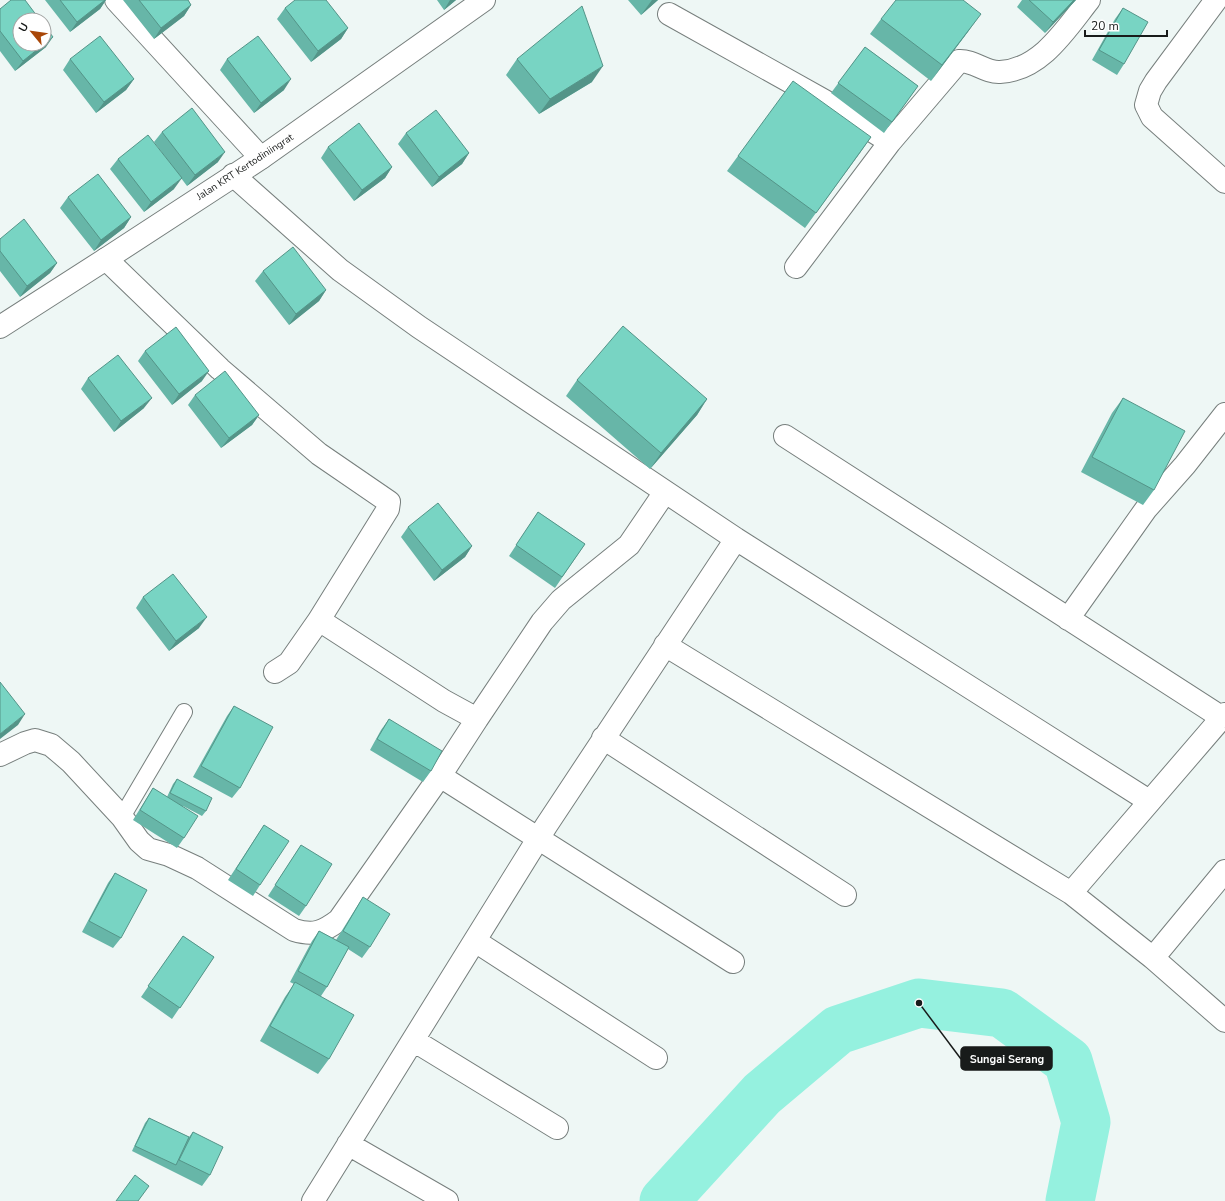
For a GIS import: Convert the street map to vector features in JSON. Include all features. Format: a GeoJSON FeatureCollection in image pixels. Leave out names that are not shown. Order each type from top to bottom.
{"type":"FeatureCollection","features":[{"type":"Feature","properties":{"kind":"street"},"geometry":{"type":"LineString","coordinates":[[116,0],[261,158]]}},
{"type":"Feature","properties":{"kind":"street","name":"Jalan KRT Kertodiniingrat"},"geometry":{"type":"LineString","coordinates":[[0,327],[261,158],[484,0]]}},
{"type":"Feature","properties":{"kind":"street"},"geometry":{"type":"LineString","coordinates":[[796,267],[890,142],[959,61],[967,60],[978,66],[999,72],[1018,68],[1032,61],[1054,44],[1089,0]]}},
{"type":"Feature","properties":{"kind":"street"},"geometry":{"type":"LineString","coordinates":[[1207,3],[1150,91],[1146,106],[1152,117],[1225,182]]}},
{"type":"Feature","properties":{"kind":"street"},"geometry":{"type":"LineString","coordinates":[[669,14],[823,100],[890,142]]}},
{"type":"Feature","properties":{"kind":"street"},"geometry":{"type":"LineString","coordinates":[[233,175],[340,270],[419,327],[736,539],[1149,801]]}},
{"type":"Feature","properties":{"kind":"street"},"geometry":{"type":"LineString","coordinates":[[106,259],[220,370],[319,454],[389,502],[384,514],[319,620],[289,662],[275,672]]}},
{"type":"Feature","properties":{"kind":"street"},"geometry":{"type":"LineString","coordinates":[[1068,619],[1146,509],[1185,465],[1225,414]]}},
{"type":"Feature","properties":{"kind":"street"},"geometry":{"type":"LineString","coordinates":[[785,436],[1068,619],[1223,716],[1071,893]]}},
{"type":"Feature","properties":{"kind":"street"},"geometry":{"type":"LineString","coordinates":[[0,755],[35,740],[50,745],[71,762],[122,817],[139,841],[148,849],[169,855],[197,868],[294,930],[308,934],[325,930],[339,920],[440,776],[542,622],[561,600],[629,545],[665,492]]}},
{"type":"Feature","properties":{"kind":"street"},"geometry":{"type":"LineString","coordinates":[[313,1201],[538,839],[603,738],[736,539]]}},
{"type":"Feature","properties":{"kind":"street"},"geometry":{"type":"LineString","coordinates":[[319,620],[444,701],[477,720]]}},
{"type":"Feature","properties":{"kind":"street"},"geometry":{"type":"LineString","coordinates":[[665,645],[1071,893],[1153,958],[1225,1021]]}},
{"type":"Feature","properties":{"kind":"street"},"geometry":{"type":"LineString","coordinates":[[603,738],[845,895]]}},
{"type":"Feature","properties":{"kind":"street"},"geometry":{"type":"LineString","coordinates":[[440,776],[733,962]]}},
{"type":"Feature","properties":{"kind":"street"},"geometry":{"type":"LineString","coordinates":[[1153,958],[1225,871]]}},
{"type":"Feature","properties":{"kind":"street"},"geometry":{"type":"LineString","coordinates":[[475,941],[656,1058]]}},
{"type":"Feature","properties":{"kind":"street"},"geometry":{"type":"LineString","coordinates":[[413,1040],[557,1128]]}},
{"type":"Feature","properties":{"kind":"street"},"geometry":{"type":"LineString","coordinates":[[348,1144],[447,1201]]}},
{"type":"Feature","properties":{"kind":"lane"},"geometry":{"type":"LineString","coordinates":[[122,817],[184,712]]}},
{"type":"Feature","properties":{"kind":"building"},"geometry":{"type":"Polygon","coordinates":[[[11,0],[25,0],[34,12],[12,12],[12,47],[0,31],[0,9],[11,0]]]}},
{"type":"Feature","properties":{"kind":"building"},"geometry":{"type":"Polygon","coordinates":[[[60,0],[105,0],[77,22],[60,0]]]}},
{"type":"Feature","properties":{"kind":"building"},"geometry":{"type":"Polygon","coordinates":[[[139,0],[188,0],[191,5],[161,28],[139,0]]]}},
{"type":"Feature","properties":{"kind":"building"},"geometry":{"type":"Polygon","coordinates":[[[295,0],[326,0],[348,28],[318,51],[285,8],[295,0]]]}},
{"type":"Feature","properties":{"kind":"building"},"geometry":{"type":"Polygon","coordinates":[[[896,0],[963,0],[981,14],[942,65],[881,19],[896,0]]]}},
{"type":"Feature","properties":{"kind":"building"},"geometry":{"type":"Polygon","coordinates":[[[1029,0],[1074,0],[1053,22],[1029,0]]]}},
{"type":"Feature","properties":{"kind":"building"},"geometry":{"type":"Polygon","coordinates":[[[582,6],[603,66],[550,99],[517,59],[582,6]]]}},
{"type":"Feature","properties":{"kind":"building"},"geometry":{"type":"Polygon","coordinates":[[[1123,8],[1148,22],[1124,64],[1099,50],[1123,8]]]}},
{"type":"Feature","properties":{"kind":"building"},"geometry":{"type":"Polygon","coordinates":[[[100,36],[134,79],[104,102],[70,59],[100,36]]]}},
{"type":"Feature","properties":{"kind":"building"},"geometry":{"type":"Polygon","coordinates":[[[258,36],[291,79],[261,103],[227,59],[258,36]]]}},
{"type":"Feature","properties":{"kind":"building"},"geometry":{"type":"Polygon","coordinates":[[[865,47],[918,86],[892,122],[838,83],[865,47]]]}},
{"type":"Feature","properties":{"kind":"building"},"geometry":{"type":"Polygon","coordinates":[[[16,52],[34,52],[23,61],[16,52]]]}},
{"type":"Feature","properties":{"kind":"building"},"geometry":{"type":"Polygon","coordinates":[[[793,81],[871,137],[816,213],[738,156],[793,81]]]}},
{"type":"Feature","properties":{"kind":"building"},"geometry":{"type":"Polygon","coordinates":[[[192,108],[225,152],[195,175],[162,132],[192,108]]]}},
{"type":"Feature","properties":{"kind":"building"},"geometry":{"type":"Polygon","coordinates":[[[436,110],[469,153],[439,177],[406,133],[436,110]]]}},
{"type":"Feature","properties":{"kind":"building"},"geometry":{"type":"Polygon","coordinates":[[[359,123],[392,167],[362,190],[328,147],[359,123]]]}},
{"type":"Feature","properties":{"kind":"building"},"geometry":{"type":"Polygon","coordinates":[[[148,135],[182,178],[151,202],[118,159],[148,135]]]}},
{"type":"Feature","properties":{"kind":"building"},"geometry":{"type":"Polygon","coordinates":[[[98,174],[131,217],[101,240],[68,197],[98,174]]]}},
{"type":"Feature","properties":{"kind":"building"},"geometry":{"type":"Polygon","coordinates":[[[24,219],[57,263],[27,286],[0,251],[0,239],[24,219]]]}},
{"type":"Feature","properties":{"kind":"building"},"geometry":{"type":"Polygon","coordinates":[[[293,247],[326,290],[296,314],[263,271],[293,247]]]}},
{"type":"Feature","properties":{"kind":"building"},"geometry":{"type":"Polygon","coordinates":[[[623,326],[707,399],[661,453],[577,380],[623,326]]]}},
{"type":"Feature","properties":{"kind":"building"},"geometry":{"type":"Polygon","coordinates":[[[176,327],[209,371],[179,394],[145,351],[176,327]]]}},
{"type":"Feature","properties":{"kind":"building"},"geometry":{"type":"Polygon","coordinates":[[[118,355],[152,398],[121,421],[88,378],[118,355]]]}},
{"type":"Feature","properties":{"kind":"building"},"geometry":{"type":"Polygon","coordinates":[[[225,371],[259,415],[229,438],[195,395],[225,371]]]}},
{"type":"Feature","properties":{"kind":"building"},"geometry":{"type":"Polygon","coordinates":[[[1123,398],[1185,431],[1154,490],[1092,457],[1123,398]]]}},
{"type":"Feature","properties":{"kind":"building"},"geometry":{"type":"Polygon","coordinates":[[[438,503],[472,546],[442,570],[408,527],[438,503]]]}},
{"type":"Feature","properties":{"kind":"building"},"geometry":{"type":"Polygon","coordinates":[[[538,512],[585,544],[562,577],[516,545],[538,512]]]}},
{"type":"Feature","properties":{"kind":"building"},"geometry":{"type":"Polygon","coordinates":[[[173,574],[207,617],[176,641],[143,597],[173,574]]]}},
{"type":"Feature","properties":{"kind":"building"},"geometry":{"type":"Polygon","coordinates":[[[0,682],[25,714],[0,734],[0,682]]]}},
{"type":"Feature","properties":{"kind":"building"},"geometry":{"type":"Polygon","coordinates":[[[234,706],[273,727],[240,788],[201,766],[234,706]]]}},
{"type":"Feature","properties":{"kind":"building"},"geometry":{"type":"Polygon","coordinates":[[[389,719],[442,751],[431,771],[377,739],[389,719]]]}},
{"type":"Feature","properties":{"kind":"building"},"geometry":{"type":"Polygon","coordinates":[[[177,779],[212,798],[206,811],[170,793],[177,779]]]}},
{"type":"Feature","properties":{"kind":"building"},"geometry":{"type":"Polygon","coordinates":[[[153,788],[198,816],[184,838],[140,810],[153,788]]]}},
{"type":"Feature","properties":{"kind":"building"},"geometry":{"type":"Polygon","coordinates":[[[264,825],[289,841],[260,885],[236,869],[264,825]]]}},
{"type":"Feature","properties":{"kind":"building"},"geometry":{"type":"Polygon","coordinates":[[[301,845],[332,864],[306,906],[275,885],[301,845]]]}},
{"type":"Feature","properties":{"kind":"building"},"geometry":{"type":"Polygon","coordinates":[[[115,873],[147,890],[121,938],[89,921],[115,873]]]}},
{"type":"Feature","properties":{"kind":"building"},"geometry":{"type":"Polygon","coordinates":[[[363,897],[390,914],[370,947],[343,931],[363,897]]]}},
{"type":"Feature","properties":{"kind":"building"},"geometry":{"type":"Polygon","coordinates":[[[319,931],[349,947],[327,987],[298,971],[319,931]]]}},
{"type":"Feature","properties":{"kind":"building"},"geometry":{"type":"Polygon","coordinates":[[[183,936],[214,957],[180,1008],[148,986],[183,936]]]}},
{"type":"Feature","properties":{"kind":"building"},"geometry":{"type":"Polygon","coordinates":[[[295,982],[354,1015],[329,1059],[270,1026],[295,982]]]}},
{"type":"Feature","properties":{"kind":"building"},"geometry":{"type":"Polygon","coordinates":[[[149,1118],[189,1137],[176,1165],[135,1146],[149,1118]]]}},
{"type":"Feature","properties":{"kind":"building"},"geometry":{"type":"Polygon","coordinates":[[[193,1132],[223,1147],[210,1175],[179,1160],[193,1132]]]}},
{"type":"Feature","properties":{"kind":"building"},"geometry":{"type":"Polygon","coordinates":[[[135,1175],[149,1186],[138,1201],[116,1201],[135,1175]]]}},
{"type":"Feature","properties":{"kind":"waterway"},"geometry":{"type":"LineString","coordinates":[[664,1201],[762,1094],[838,1030],[919,1003],[1002,1013],[1068,1061],[1086,1122],[1070,1201]]}},
{"type":"Feature","properties":{"kind":"place","name":"Sungai Serang"},"geometry":{"type":"Point","coordinates":[919,1003]}}]}
